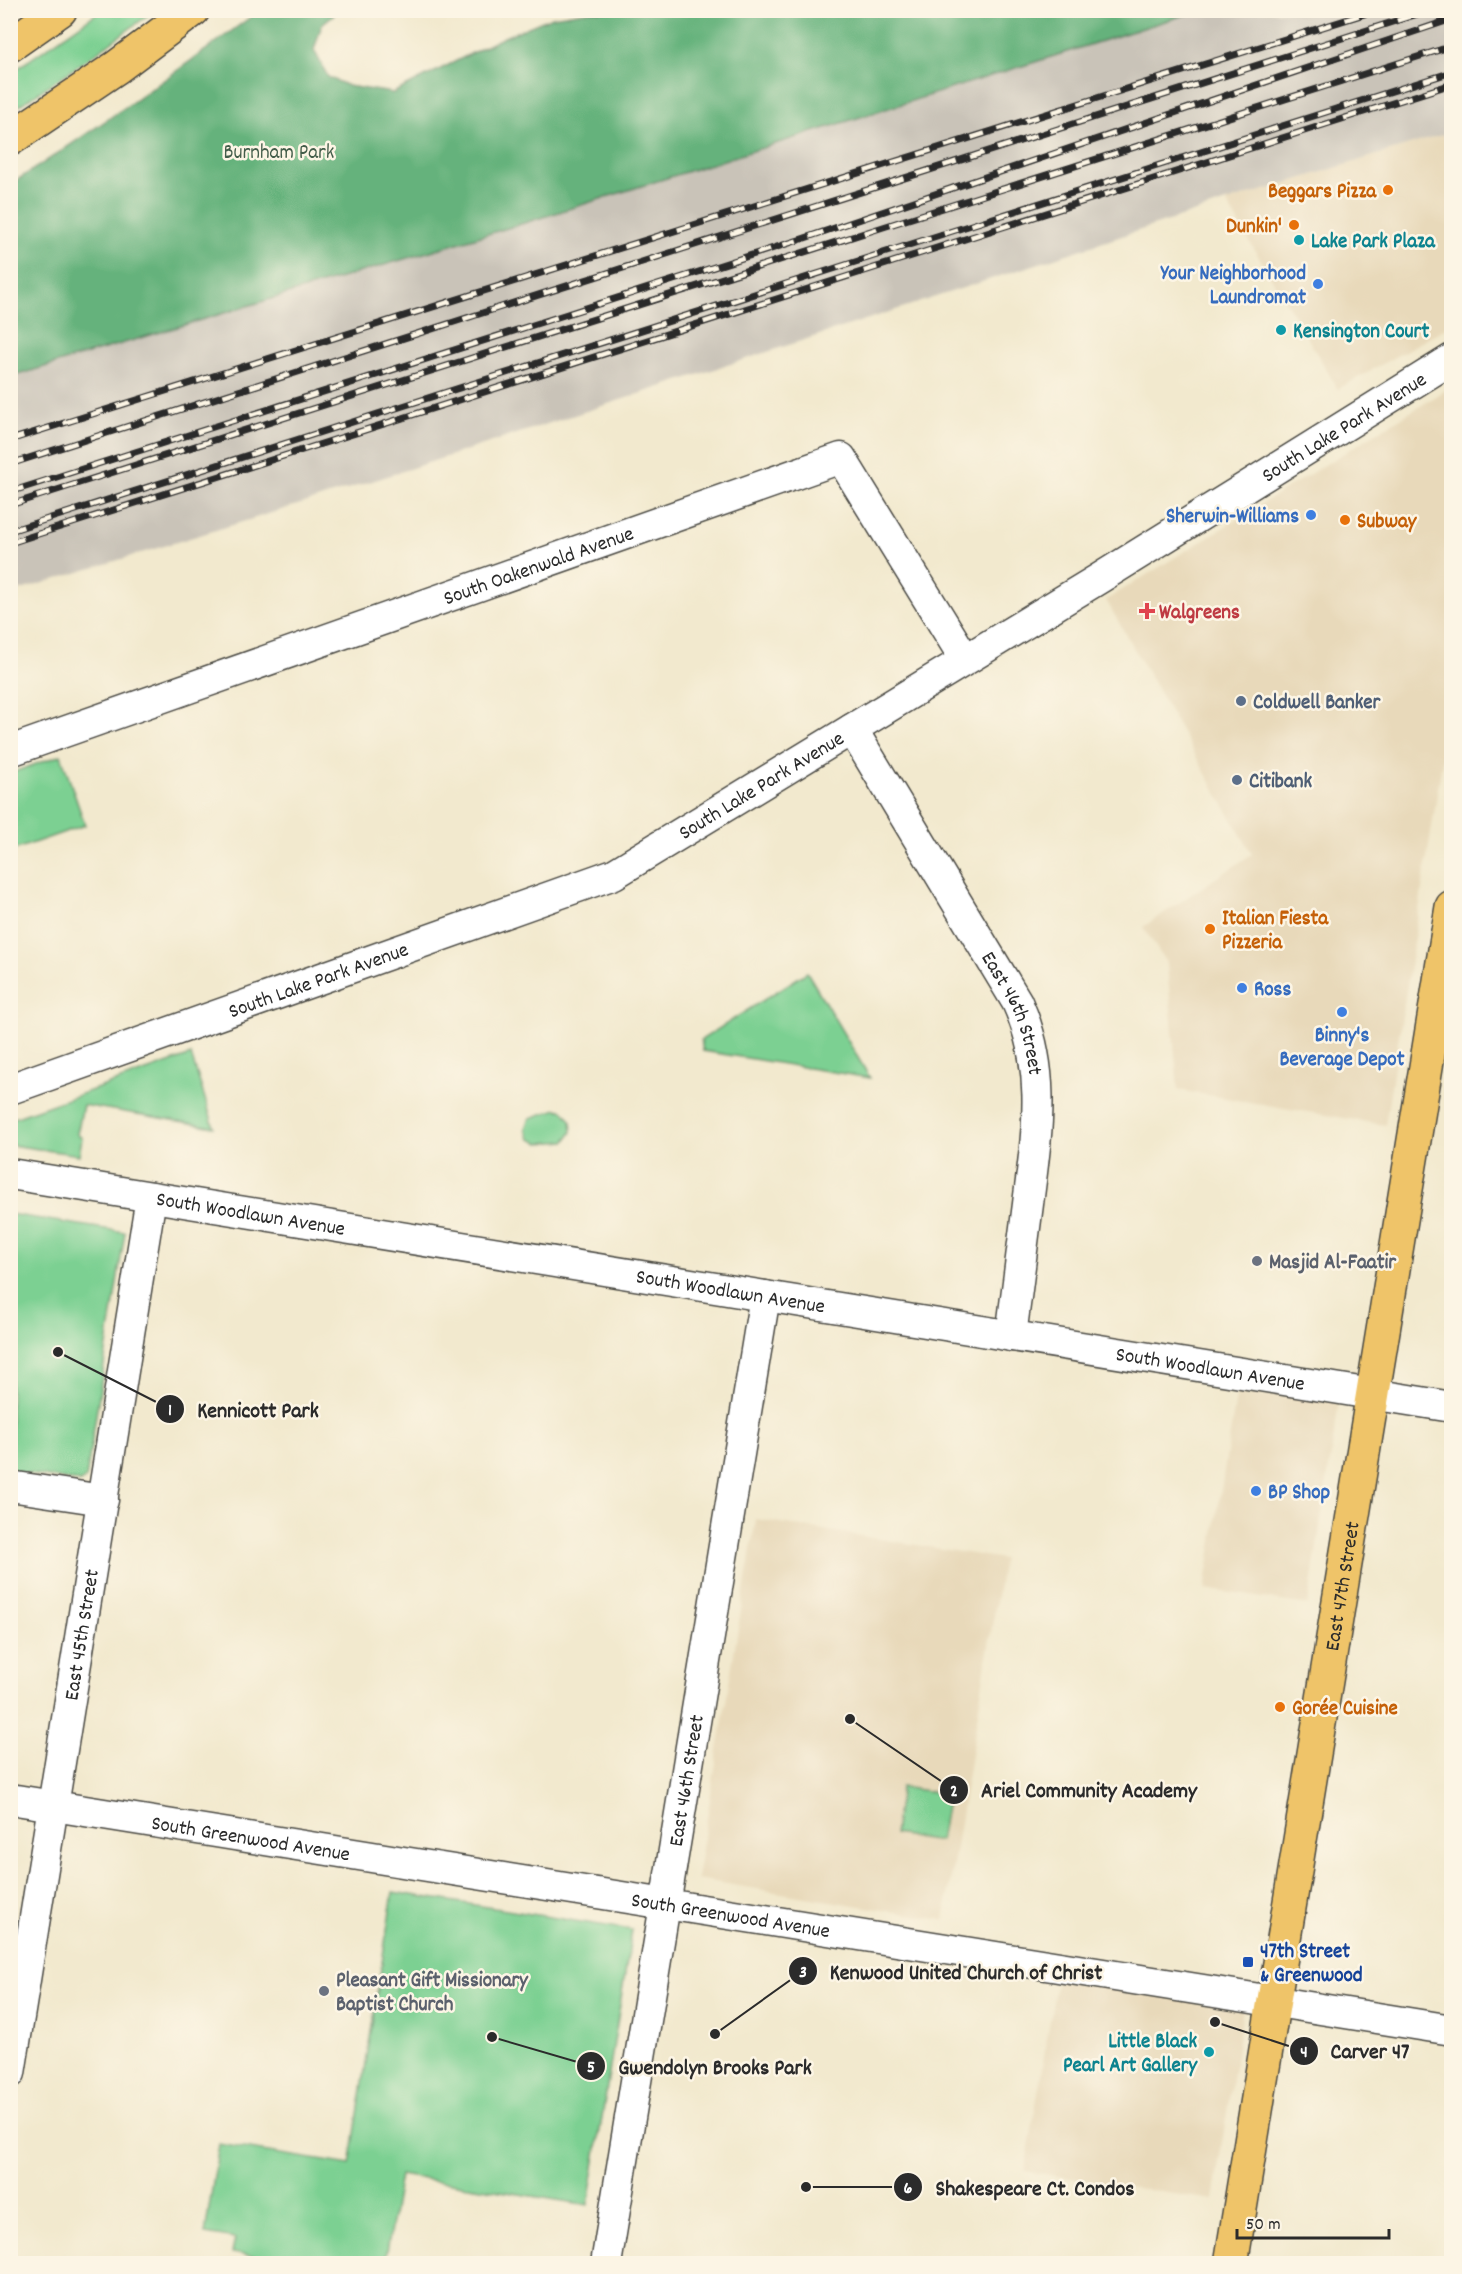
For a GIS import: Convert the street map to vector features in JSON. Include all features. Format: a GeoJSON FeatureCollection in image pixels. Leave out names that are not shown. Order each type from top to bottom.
{"type":"FeatureCollection","features":[{"type":"Feature","properties":{"kind":"main road"},"geometry":{"type":"LineString","coordinates":[[10,45],[60,10]]}},
{"type":"Feature","properties":{"kind":"main road"},"geometry":{"type":"LineString","coordinates":[[10,139],[117,67],[193,10]]}},
{"type":"Feature","properties":{"kind":"main road","name":"East 47th Street"},"geometry":{"type":"LineString","coordinates":[[1231,2264],[1452,907]]}},
{"type":"Feature","properties":{"kind":"street","name":"South Lake Park Avenue"},"geometry":{"type":"LineString","coordinates":[[10,1089],[614,874],[1452,359]]}},
{"type":"Feature","properties":{"kind":"street","name":"South Oakenwald Avenue"},"geometry":{"type":"LineString","coordinates":[[10,752],[841,458],[965,659]]}},
{"type":"Feature","properties":{"kind":"street","name":"East 46th Street"},"geometry":{"type":"LineString","coordinates":[[852,729],[1017,1002],[1028,1024],[1037,1071],[1038,1119],[1011,1336]]}},
{"type":"Feature","properties":{"kind":"street","name":"South Woodlawn Avenue"},"geometry":{"type":"LineString","coordinates":[[10,1174],[1452,1407]]}},
{"type":"Feature","properties":{"kind":"street","name":"East 45th Street"},"geometry":{"type":"LineString","coordinates":[[10,2073],[151,1197]]}},
{"type":"Feature","properties":{"kind":"street","name":"East 46th Street"},"geometry":{"type":"LineString","coordinates":[[606,2264],[765,1296]]}},
{"type":"Feature","properties":{"kind":"street"},"geometry":{"type":"LineString","coordinates":[[10,1486],[103,1500]]}},
{"type":"Feature","properties":{"kind":"street","name":"South Greenwood Avenue"},"geometry":{"type":"LineString","coordinates":[[10,1799],[1452,2030]]}},
{"type":"Feature","properties":{"kind":"shaded area"},"geometry":{"type":"Polygon","coordinates":[[[1197,11],[1451,11],[1451,132],[1226,202],[317,499],[11,593],[11,377],[521,224],[1197,11]]]}},
{"type":"Feature","properties":{"kind":"shaded area","name":"Lake Park Plaza"},"geometry":{"type":"Polygon","coordinates":[[[1451,132],[1451,325],[1338,389],[1226,202],[1451,132]]]}},
{"type":"Feature","properties":{"kind":"shaded area"},"geometry":{"type":"Polygon","coordinates":[[[1451,387],[1451,705],[1385,1125],[1178,1090],[1167,964],[1143,927],[1252,854],[1106,600],[1451,387]]]}},
{"type":"Feature","properties":{"kind":"shaded area"},"geometry":{"type":"Polygon","coordinates":[[[1240,1373],[1341,1389],[1308,1605],[1205,1589],[1240,1373]]]}},
{"type":"Feature","properties":{"kind":"shaded area"},"geometry":{"type":"Polygon","coordinates":[[[756,1519],[1003,1559],[944,1920],[697,1879],[756,1519]]]}},
{"type":"Feature","properties":{"kind":"shaded area"},"geometry":{"type":"Polygon","coordinates":[[[1057,1978],[1243,2010],[1213,2200],[1025,2171],[1057,1978]]]}},
{"type":"Feature","properties":{"kind":"green space","name":"Burnham Park"},"geometry":{"type":"Polygon","coordinates":[[[260,10],[338,11],[322,24],[314,50],[328,77],[348,86],[393,93],[502,38],[552,17],[590,11],[1197,11],[521,224],[11,377],[11,184],[137,99],[260,10]]]}},
{"type":"Feature","properties":{"kind":"green space"},"geometry":{"type":"Polygon","coordinates":[[[100,11],[154,11],[11,111],[11,73],[100,11]]]}},
{"type":"Feature","properties":{"kind":"green space"},"geometry":{"type":"Polygon","coordinates":[[[61,755],[85,825],[11,851],[11,773],[61,755]]]}},
{"type":"Feature","properties":{"kind":"green space"},"geometry":{"type":"Polygon","coordinates":[[[807,972],[870,1078],[703,1051],[701,1040],[807,972]]]}},
{"type":"Feature","properties":{"kind":"green space"},"geometry":{"type":"Polygon","coordinates":[[[191,1055],[214,1127],[83,1105],[77,1134],[82,1138],[79,1155],[11,1145],[11,1119],[191,1055]]]}},
{"type":"Feature","properties":{"kind":"green space"},"geometry":{"type":"Polygon","coordinates":[[[557,1109],[564,1111],[571,1120],[572,1132],[566,1141],[540,1143],[530,1139],[526,1128],[530,1118],[557,1109]]]}},
{"type":"Feature","properties":{"kind":"green space"},"geometry":{"type":"Polygon","coordinates":[[[10,1214],[125,1232],[86,1478],[80,1482],[11,1471],[10,1214]]]}},
{"type":"Feature","properties":{"kind":"green space"},"geometry":{"type":"Polygon","coordinates":[[[901,1787],[948,1794],[940,1841],[894,1834],[901,1787]]]}},
{"type":"Feature","properties":{"kind":"green space"},"geometry":{"type":"Polygon","coordinates":[[[393,1892],[632,1930],[588,2205],[400,2175],[385,2263],[297,2263],[232,2253],[235,2239],[205,2234],[219,2144],[350,2165],[393,1892]]]}},
{"type":"Feature","properties":{"kind":"railway"},"geometry":{"type":"LineString","coordinates":[[10,440],[1377,10]]}},
{"type":"Feature","properties":{"kind":"railway"},"geometry":{"type":"LineString","coordinates":[[10,464],[1430,10]]}},
{"type":"Feature","properties":{"kind":"railway"},"geometry":{"type":"LineString","coordinates":[[10,492],[802,239],[1452,19]]}},
{"type":"Feature","properties":{"kind":"railway"},"geometry":{"type":"LineString","coordinates":[[10,505],[1452,46]]}},
{"type":"Feature","properties":{"kind":"railway"},"geometry":{"type":"LineString","coordinates":[[10,531],[1452,72]]}},
{"type":"Feature","properties":{"kind":"railway"},"geometry":{"type":"LineString","coordinates":[[10,543],[1452,84]]}},
{"type":"Feature","properties":{"kind":"place","name":"Beggars Pizza"},"geometry":{"type":"Point","coordinates":[1388,190]}},
{"type":"Feature","properties":{"kind":"place","name":"Dunkin'"},"geometry":{"type":"Point","coordinates":[1294,225]}},
{"type":"Feature","properties":{"kind":"place","name":"Lake Park Plaza"},"geometry":{"type":"Point","coordinates":[1299,240]}},
{"type":"Feature","properties":{"kind":"place","name":"Your Neighborhood Laundromat"},"geometry":{"type":"Point","coordinates":[1318,284]}},
{"type":"Feature","properties":{"kind":"place","name":"Kensington Court"},"geometry":{"type":"Point","coordinates":[1281,330]}},
{"type":"Feature","properties":{"kind":"place","name":"Sherwin-Williams"},"geometry":{"type":"Point","coordinates":[1311,515]}},
{"type":"Feature","properties":{"kind":"place","name":"Subway"},"geometry":{"type":"Point","coordinates":[1345,520]}},
{"type":"Feature","properties":{"kind":"place","name":"Walgreens"},"geometry":{"type":"Point","coordinates":[1147,611]}},
{"type":"Feature","properties":{"kind":"place","name":"Coldwell Banker"},"geometry":{"type":"Point","coordinates":[1241,701]}},
{"type":"Feature","properties":{"kind":"place","name":"Citibank"},"geometry":{"type":"Point","coordinates":[1237,780]}},
{"type":"Feature","properties":{"kind":"place","name":"Italian Fiesta Pizzeria"},"geometry":{"type":"Point","coordinates":[1210,929]}},
{"type":"Feature","properties":{"kind":"place","name":"Ross"},"geometry":{"type":"Point","coordinates":[1242,988]}},
{"type":"Feature","properties":{"kind":"place","name":"Binny's Beverage Depot"},"geometry":{"type":"Point","coordinates":[1342,1012]}},
{"type":"Feature","properties":{"kind":"place","name":"Masjid Al-Faatir"},"geometry":{"type":"Point","coordinates":[1257,1261]}},
{"type":"Feature","properties":{"kind":"place","name":"Kennicott Park"},"geometry":{"type":"Point","coordinates":[58,1352]}},
{"type":"Feature","properties":{"kind":"place","name":"BP Shop"},"geometry":{"type":"Point","coordinates":[1256,1491]}},
{"type":"Feature","properties":{"kind":"place","name":"Gorée Cuisine"},"geometry":{"type":"Point","coordinates":[1280,1707]}},
{"type":"Feature","properties":{"kind":"place","name":"Ariel Community Academy"},"geometry":{"type":"Point","coordinates":[850,1719]}},
{"type":"Feature","properties":{"kind":"place","name":"47th Street & Greenwood"},"geometry":{"type":"Point","coordinates":[1248,1962]}},
{"type":"Feature","properties":{"kind":"place","name":"Pleasant Gift Missionary Baptist Church"},"geometry":{"type":"Point","coordinates":[324,1991]}},
{"type":"Feature","properties":{"kind":"place","name":"Carver 47"},"geometry":{"type":"Point","coordinates":[1215,2022]}},
{"type":"Feature","properties":{"kind":"place","name":"Kenwood United Church of Christ"},"geometry":{"type":"Point","coordinates":[715,2034]}},
{"type":"Feature","properties":{"kind":"place","name":"Gwendolyn Brooks Park"},"geometry":{"type":"Point","coordinates":[492,2037]}},
{"type":"Feature","properties":{"kind":"place","name":"Little Black Pearl Art Gallery"},"geometry":{"type":"Point","coordinates":[1209,2052]}},
{"type":"Feature","properties":{"kind":"place","name":"Shakespeare Ct. Condos"},"geometry":{"type":"Point","coordinates":[806,2187]}}]}
